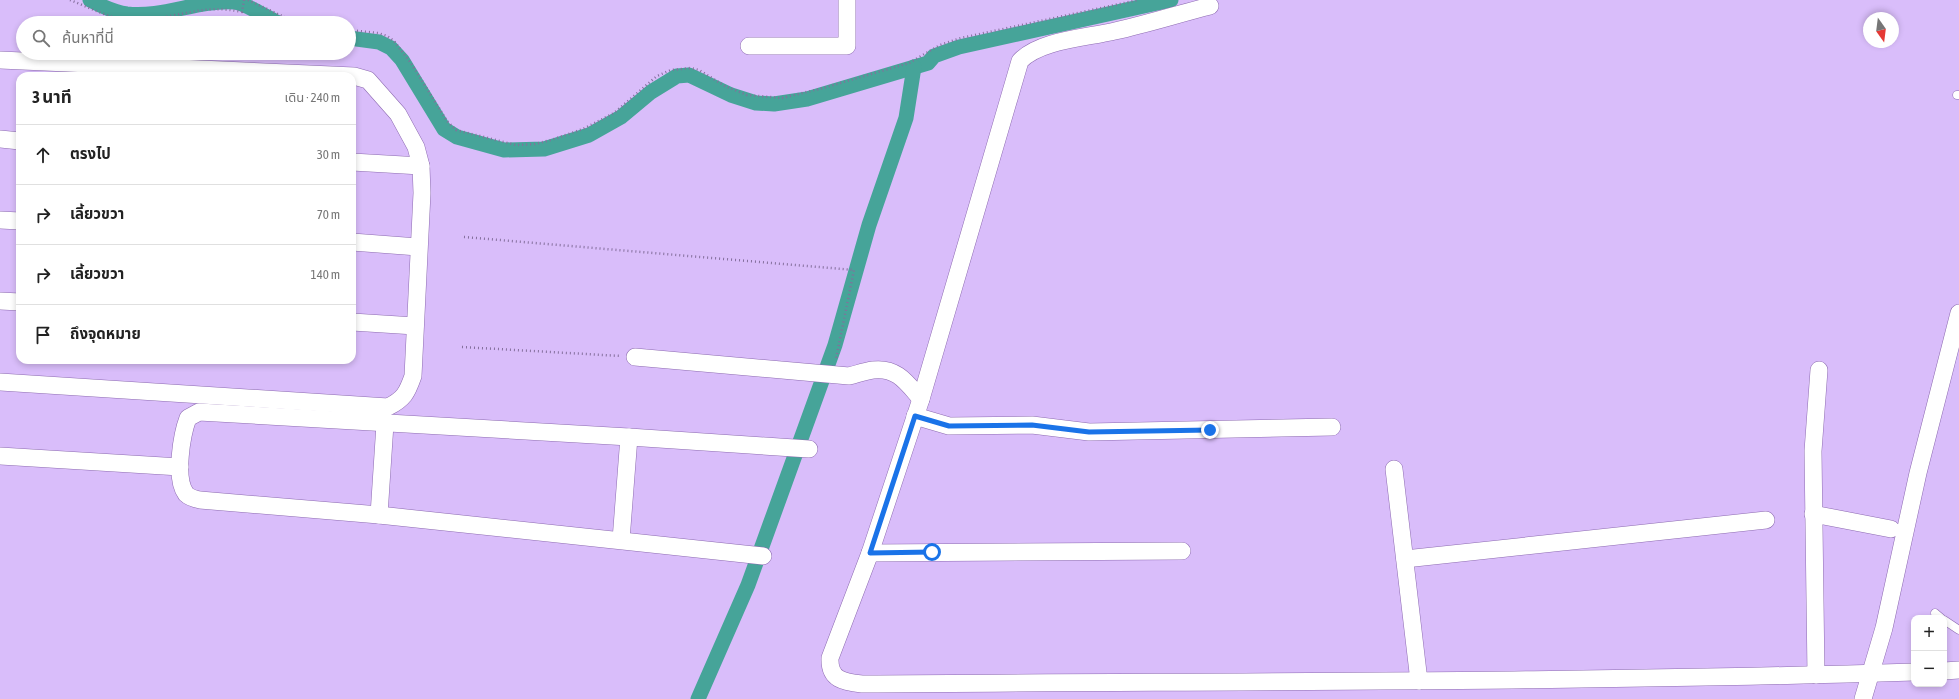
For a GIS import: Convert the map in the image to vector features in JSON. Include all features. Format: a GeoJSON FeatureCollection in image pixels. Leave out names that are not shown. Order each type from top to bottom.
{"type":"FeatureCollection","features":[{"type":"Feature","properties":{"kind":"street"},"geometry":{"type":"LineString","coordinates":[[749,46],[847,46],[847,0]]}},
{"type":"Feature","properties":{"kind":"street"},"geometry":{"type":"LineString","coordinates":[[1210,6],[1115,31],[1039,48],[1027,53],[1020,61],[921,399],[870,553],[830,658],[832,672],[838,678],[846,682],[870,684],[1419,681],[1816,675],[1911,672]]}},
{"type":"Feature","properties":{"kind":"street"},"geometry":{"type":"LineString","coordinates":[[0,60],[266,72]]}},
{"type":"Feature","properties":{"kind":"street"},"geometry":{"type":"LineString","coordinates":[[0,382],[388,407],[400,400],[408,390],[413,376],[418,247],[422,193],[421,166],[416,147],[398,114],[368,80],[356,77]]}},
{"type":"Feature","properties":{"kind":"street"},"geometry":{"type":"LineString","coordinates":[[0,140],[16,141]]}},
{"type":"Feature","properties":{"kind":"street"},"geometry":{"type":"LineString","coordinates":[[356,162],[421,166]]}},
{"type":"Feature","properties":{"kind":"street"},"geometry":{"type":"LineString","coordinates":[[0,220],[16,221]]}},
{"type":"Feature","properties":{"kind":"street"},"geometry":{"type":"LineString","coordinates":[[356,242],[418,247]]}},
{"type":"Feature","properties":{"kind":"street"},"geometry":{"type":"LineString","coordinates":[[0,301],[16,302]]}},
{"type":"Feature","properties":{"kind":"street"},"geometry":{"type":"LineString","coordinates":[[1863,699],[1884,628],[1918,473],[1959,313]]}},
{"type":"Feature","properties":{"kind":"street"},"geometry":{"type":"LineString","coordinates":[[356,322],[415,326]]}},
{"type":"Feature","properties":{"kind":"street"},"geometry":{"type":"LineString","coordinates":[[635,357],[849,376],[878,370],[897,373],[921,399]]}},
{"type":"Feature","properties":{"kind":"street"},"geometry":{"type":"LineString","coordinates":[[1816,675],[1813,451],[1819,370]]}},
{"type":"Feature","properties":{"kind":"street"},"geometry":{"type":"LineString","coordinates":[[763,556],[379,515],[200,500],[186,495],[182,486],[180,467],[183,430],[188,418],[199,412],[809,449]]}},
{"type":"Feature","properties":{"kind":"street"},"geometry":{"type":"LineString","coordinates":[[915,416],[949,426],[1032,425],[1089,432],[1332,427]]}},
{"type":"Feature","properties":{"kind":"street"},"geometry":{"type":"LineString","coordinates":[[379,515],[385,424]]}},
{"type":"Feature","properties":{"kind":"street"},"geometry":{"type":"LineString","coordinates":[[621,540],[629,437]]}},
{"type":"Feature","properties":{"kind":"street"},"geometry":{"type":"LineString","coordinates":[[0,456],[180,467]]}},
{"type":"Feature","properties":{"kind":"street"},"geometry":{"type":"LineString","coordinates":[[1394,469],[1419,681]]}},
{"type":"Feature","properties":{"kind":"street"},"geometry":{"type":"LineString","coordinates":[[1814,514],[1891,529]]}},
{"type":"Feature","properties":{"kind":"street"},"geometry":{"type":"LineString","coordinates":[[1405,559],[1766,520]]}},
{"type":"Feature","properties":{"kind":"street"},"geometry":{"type":"LineString","coordinates":[[870,553],[1182,551]]}},
{"type":"Feature","properties":{"kind":"street"},"geometry":{"type":"LineString","coordinates":[[1947,671],[1959,670]]}},
{"type":"Feature","properties":{"kind":"lane"},"geometry":{"type":"LineString","coordinates":[[1947,622],[1959,630]]}},
{"type":"Feature","properties":{"kind":"path"},"geometry":{"type":"LineString","coordinates":[[70,0],[115,16]]}},
{"type":"Feature","properties":{"kind":"path"},"geometry":{"type":"LineString","coordinates":[[169,16],[219,8],[242,12],[244,0]]}},
{"type":"Feature","properties":{"kind":"path"},"geometry":{"type":"LineString","coordinates":[[248,0],[282,16]]}},
{"type":"Feature","properties":{"kind":"path"},"geometry":{"type":"LineString","coordinates":[[356,31],[378,33],[387,36],[394,41],[411,63],[447,121],[456,130],[505,143],[526,145],[566,136],[596,123],[614,113],[657,76],[671,70],[691,68],[699,70],[725,86],[748,94],[782,98],[909,64],[940,45],[961,38],[1138,0]]}},
{"type":"Feature","properties":{"kind":"path"},"geometry":{"type":"LineString","coordinates":[[464,237],[854,270],[833,374]]}},
{"type":"Feature","properties":{"kind":"path"},"geometry":{"type":"LineString","coordinates":[[462,346],[635,357]]}},
{"type":"Feature","properties":{"kind":"waterway"},"geometry":{"type":"LineString","coordinates":[[90,0],[117,12],[140,15],[154,14],[220,2],[234,2],[265,16]]}},
{"type":"Feature","properties":{"kind":"waterway"},"geometry":{"type":"LineString","coordinates":[[356,39],[379,42],[391,48],[402,60],[444,129],[457,137],[504,150],[544,149],[589,135],[621,117],[651,92],[677,76],[689,75],[731,95],[756,103],[774,104],[807,99],[928,63],[934,56],[959,47],[1171,0]]}},
{"type":"Feature","properties":{"kind":"waterway"},"geometry":{"type":"LineString","coordinates":[[698,699],[748,585],[835,345],[869,225],[906,118],[914,67]]}},
{"type":"Feature","properties":{"kind":"route"},"geometry":{"type":"LineString","coordinates":[[932,552],[870,553],[915,416],[934,423],[962,427],[1032,425],[1062,427],[1089,432],[1210,430]]}}]}
